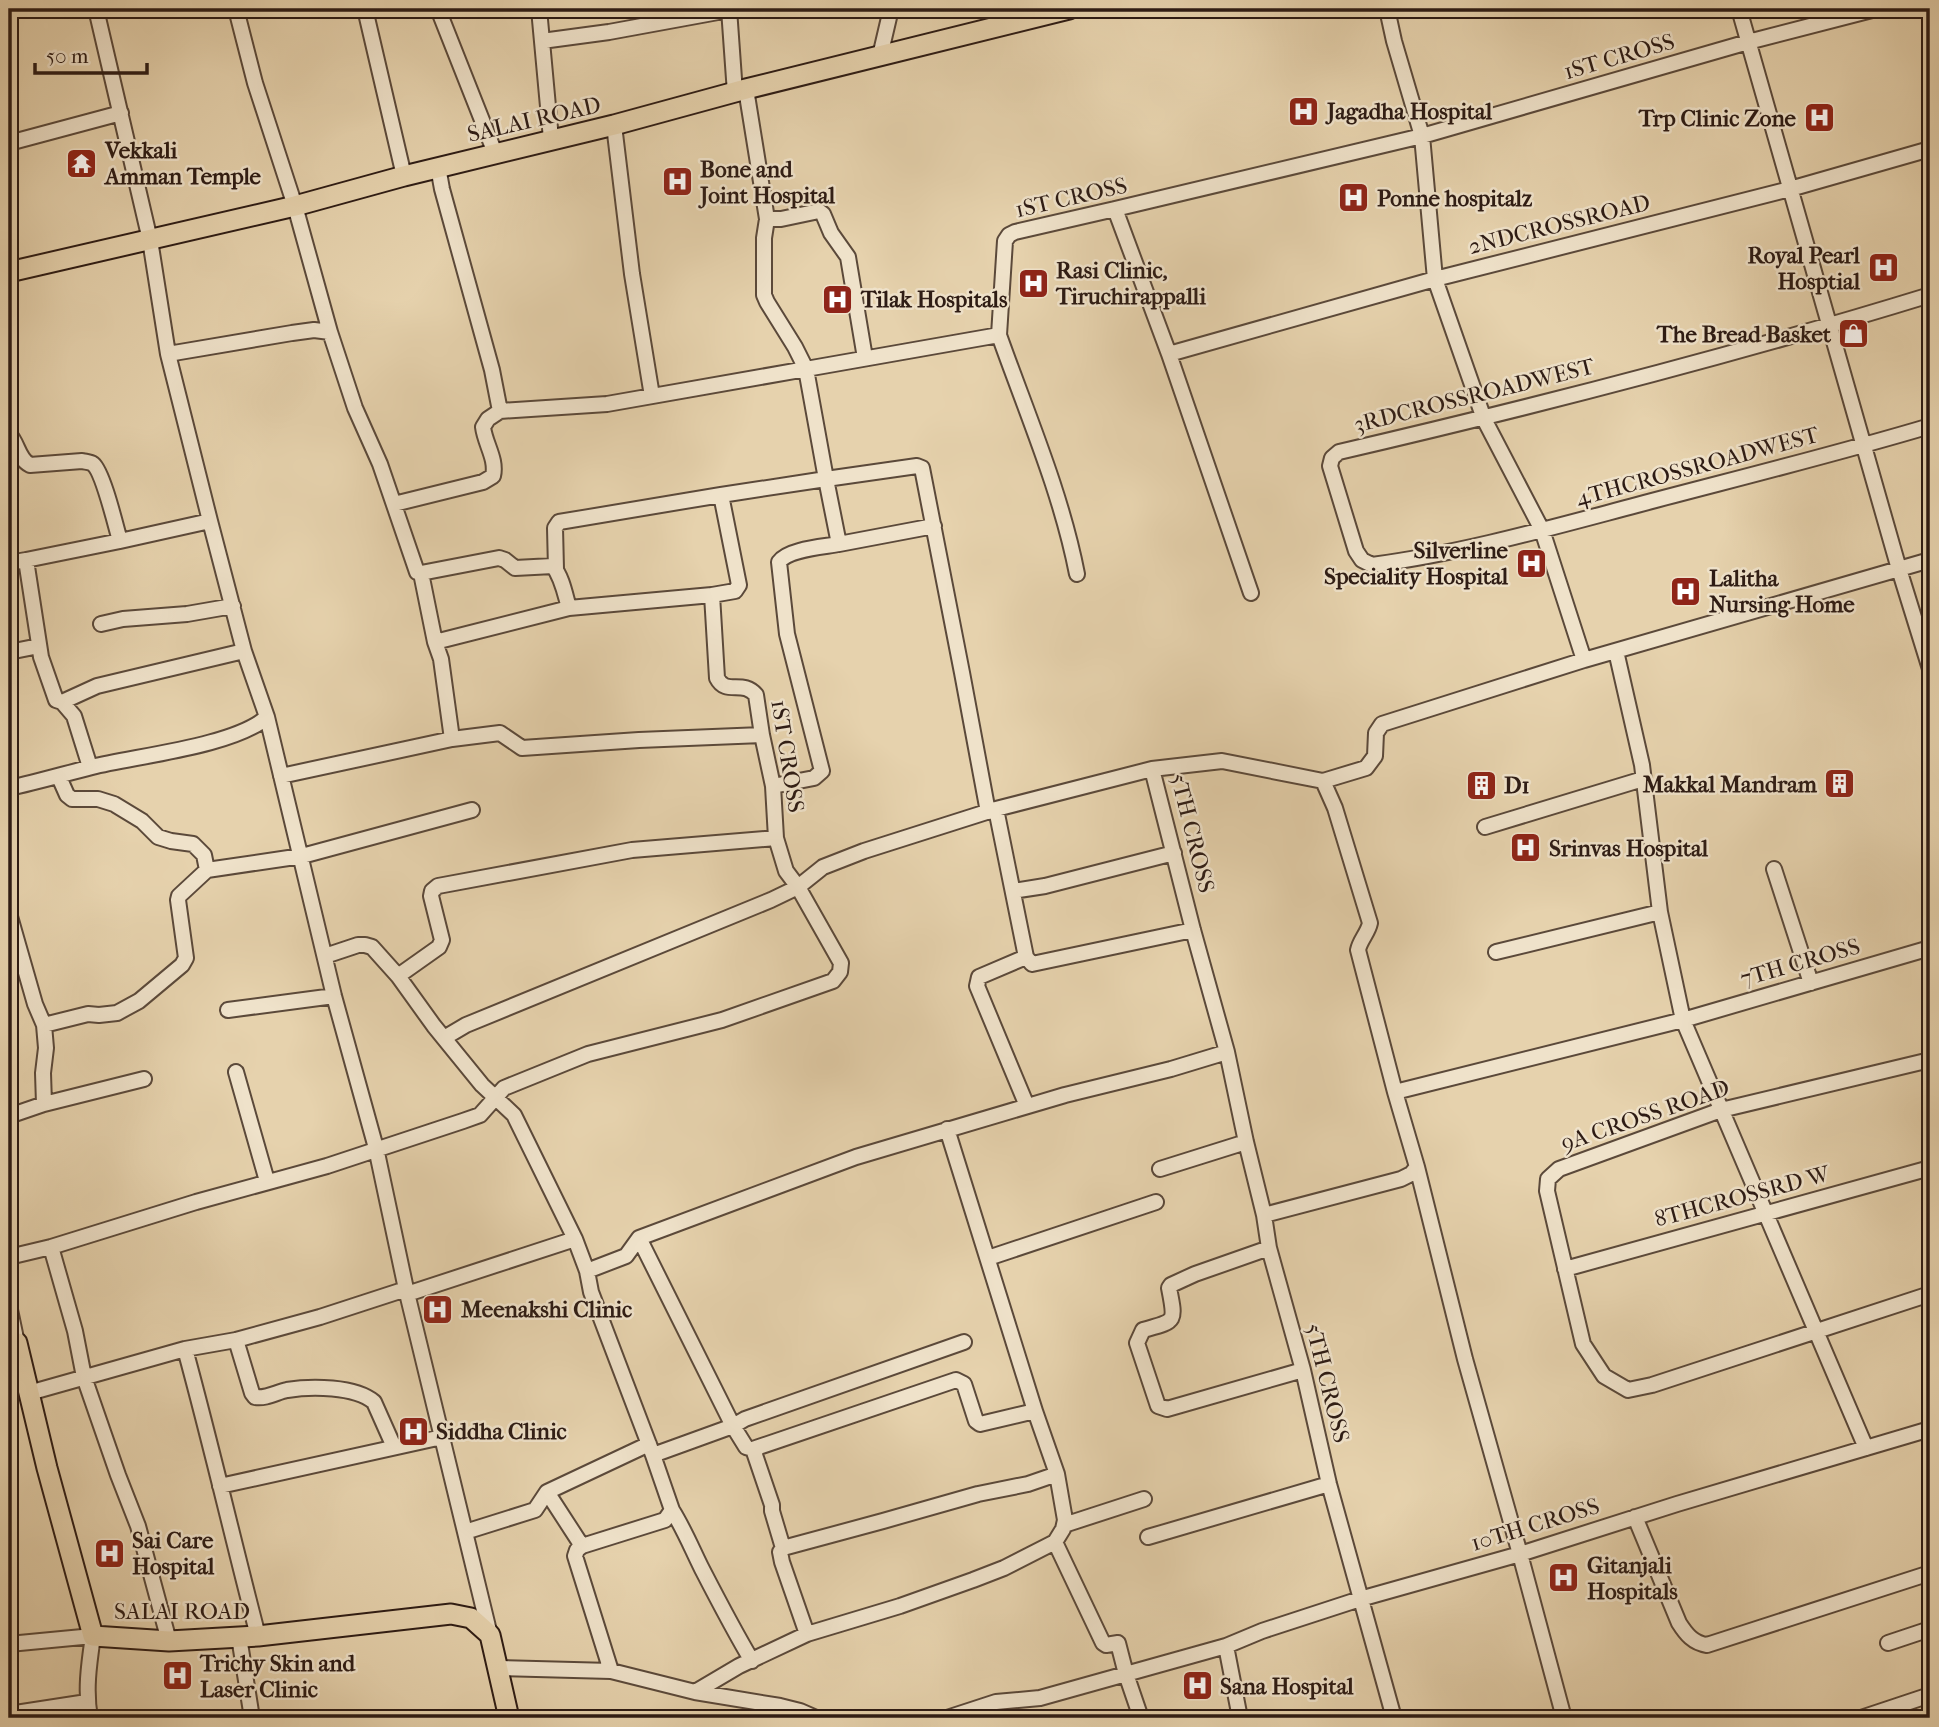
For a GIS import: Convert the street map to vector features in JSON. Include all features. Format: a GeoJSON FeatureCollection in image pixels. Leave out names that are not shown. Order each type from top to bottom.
{"type":"FeatureCollection","features":[{"type":"Feature","properties":{"kind":"main road","name":"SALAI ROAD"},"geometry":{"type":"LineString","coordinates":[[9,272],[295,206],[438,167],[1069,9]]}},
{"type":"Feature","properties":{"kind":"main road","name":"SALAI ROAD"},"geometry":{"type":"LineString","coordinates":[[13,1343],[29,1393],[93,1636],[169,1641],[249,1636],[452,1614],[471,1618],[490,1635]]}},
{"type":"Feature","properties":{"kind":"main road"},"geometry":{"type":"LineString","coordinates":[[490,1635],[509,1718]]}},
{"type":"Feature","properties":{"kind":"street"},"geometry":{"type":"LineString","coordinates":[[96,9],[150,240],[168,354],[244,651],[267,717],[334,996],[376,1148],[407,1292],[490,1635]]}},
{"type":"Feature","properties":{"kind":"street"},"geometry":{"type":"LineString","coordinates":[[236,9],[330,332],[355,408],[380,464],[415,570],[421,573],[499,558],[515,568],[549,565],[556,569]]}},
{"type":"Feature","properties":{"kind":"street"},"geometry":{"type":"LineString","coordinates":[[365,9],[404,176]]}},
{"type":"Feature","properties":{"kind":"street"},"geometry":{"type":"LineString","coordinates":[[438,9],[495,153]]}},
{"type":"Feature","properties":{"kind":"street"},"geometry":{"type":"LineString","coordinates":[[539,9],[551,139]]}},
{"type":"Feature","properties":{"kind":"street"},"geometry":{"type":"LineString","coordinates":[[542,41],[609,32],[729,9],[741,91],[767,219],[764,238],[764,295],[806,369],[839,544]]}},
{"type":"Feature","properties":{"kind":"street"},"geometry":{"type":"LineString","coordinates":[[880,56],[891,9]]}},
{"type":"Feature","properties":{"kind":"street"},"geometry":{"type":"LineString","coordinates":[[1387,9],[1422,136],[1435,279],[1484,419],[1542,530],[1584,660]]}},
{"type":"Feature","properties":{"kind":"street"},"geometry":{"type":"LineString","coordinates":[[1739,9],[1930,669]]}},
{"type":"Feature","properties":{"kind":"street","name":"1ST CROSS"},"geometry":{"type":"LineString","coordinates":[[999,335],[1005,241],[1014,232],[1422,136],[1748,42],[1876,9]]}},
{"type":"Feature","properties":{"kind":"street"},"geometry":{"type":"LineString","coordinates":[[9,143],[121,113]]}},
{"type":"Feature","properties":{"kind":"street"},"geometry":{"type":"LineString","coordinates":[[614,125],[632,274],[652,396]]}},
{"type":"Feature","properties":{"kind":"street","name":"2NDCROSSROAD"},"geometry":{"type":"LineString","coordinates":[[1169,354],[1435,279],[1790,189],[1930,149]]}},
{"type":"Feature","properties":{"kind":"street"},"geometry":{"type":"LineString","coordinates":[[438,167],[492,370],[500,411]]}},
{"type":"Feature","properties":{"kind":"street"},"geometry":{"type":"LineString","coordinates":[[1115,209],[1169,354],[1251,593]]}},
{"type":"Feature","properties":{"kind":"street"},"geometry":{"type":"LineString","coordinates":[[767,219],[819,211],[823,214],[831,233],[848,257],[866,358]]}},
{"type":"Feature","properties":{"kind":"street","name":"3RDCROSSROADWEST"},"geometry":{"type":"LineString","coordinates":[[1542,530],[1373,565],[1362,560],[1356,551],[1330,466],[1339,452],[1484,419],[1830,326],[1930,295]]}},
{"type":"Feature","properties":{"kind":"street"},"geometry":{"type":"LineString","coordinates":[[168,354],[314,330],[330,332]]}},
{"type":"Feature","properties":{"kind":"street"},"geometry":{"type":"LineString","coordinates":[[394,504],[483,482],[493,476],[496,466],[483,427],[488,419],[500,411],[607,404],[999,335],[1053,483],[1077,574]]}},
{"type":"Feature","properties":{"kind":"street","name":"4THCROSSROADWEST"},"geometry":{"type":"LineString","coordinates":[[1542,530],[1864,446],[1930,426]]}},
{"type":"Feature","properties":{"kind":"street"},"geometry":{"type":"LineString","coordinates":[[9,434],[25,463],[30,466],[82,461],[96,466],[120,541]]}},
{"type":"Feature","properties":{"kind":"street"},"geometry":{"type":"LineString","coordinates":[[569,608],[556,569],[555,527],[559,522],[826,479],[917,466],[922,468],[992,810],[1013,891],[1026,957],[1032,964],[1193,930]]}},
{"type":"Feature","properties":{"kind":"street"},"geometry":{"type":"LineString","coordinates":[[435,642],[569,608],[735,591],[738,584],[721,495]]}},
{"type":"Feature","properties":{"kind":"street"},"geometry":{"type":"LineString","coordinates":[[9,564],[210,521]]}},
{"type":"Feature","properties":{"kind":"street"},"geometry":{"type":"LineString","coordinates":[[773,786],[814,778],[822,771],[788,634],[779,562],[790,553],[934,526]]}},
{"type":"Feature","properties":{"kind":"street"},"geometry":{"type":"LineString","coordinates":[[26,560],[39,646],[57,700],[74,716],[90,767]]}},
{"type":"Feature","properties":{"kind":"street","name":"5TH CROSS"},"geometry":{"type":"LineString","coordinates":[[1394,1718],[1329,1484],[1303,1370],[1269,1248],[1227,1052],[1152,769],[1222,761],[1324,781],[1366,768],[1375,757],[1376,733],[1382,724],[1584,660],[1930,560]]}},
{"type":"Feature","properties":{"kind":"street"},"geometry":{"type":"LineString","coordinates":[[421,573],[441,659],[452,739]]}},
{"type":"Feature","properties":{"kind":"street","name":"1ST CROSS"},"geometry":{"type":"LineString","coordinates":[[495,1098],[505,1088],[588,1055],[722,1020],[833,981],[840,972],[841,963],[786,871],[776,838],[773,786],[756,695],[745,687],[726,687],[718,682],[712,595]]}},
{"type":"Feature","properties":{"kind":"street"},"geometry":{"type":"LineString","coordinates":[[101,624],[122,619],[187,614],[233,606]]}},
{"type":"Feature","properties":{"kind":"street"},"geometry":{"type":"LineString","coordinates":[[9,652],[39,646]]}},
{"type":"Feature","properties":{"kind":"street"},"geometry":{"type":"LineString","coordinates":[[62,702],[97,686],[244,651]]}},
{"type":"Feature","properties":{"kind":"street"},"geometry":{"type":"LineString","coordinates":[[1616,651],[1643,779],[1660,912],[1683,1020],[1866,1448]]}},
{"type":"Feature","properties":{"kind":"street"},"geometry":{"type":"LineString","coordinates":[[9,788],[230,736],[260,724],[267,717]]}},
{"type":"Feature","properties":{"kind":"street"},"geometry":{"type":"LineString","coordinates":[[281,776],[452,739],[500,733],[522,748],[639,740],[762,736]]}},
{"type":"Feature","properties":{"kind":"street"},"geometry":{"type":"LineString","coordinates":[[444,1038],[466,1024],[771,900],[798,887],[815,872],[832,863],[992,810],[1152,769]]}},
{"type":"Feature","properties":{"kind":"street"},"geometry":{"type":"LineString","coordinates":[[59,777],[67,795],[72,799],[98,799],[114,804],[142,821],[158,837],[193,844],[204,855],[207,870]]}},
{"type":"Feature","properties":{"kind":"street"},"geometry":{"type":"LineString","coordinates":[[1485,827],[1643,779]]}},
{"type":"Feature","properties":{"kind":"street"},"geometry":{"type":"LineString","coordinates":[[1324,781],[1335,808],[1370,923],[1358,950],[1417,1167],[1465,1359],[1564,1718]]}},
{"type":"Feature","properties":{"kind":"street"},"geometry":{"type":"LineString","coordinates":[[44,1025],[88,1014],[117,1013],[139,1001],[182,965],[186,958],[179,896],[207,870],[302,856],[472,810]]}},
{"type":"Feature","properties":{"kind":"street"},"geometry":{"type":"LineString","coordinates":[[398,976],[439,947],[442,940],[431,896],[438,886],[632,850],[776,838]]}},
{"type":"Feature","properties":{"kind":"street"},"geometry":{"type":"LineString","coordinates":[[1013,891],[1045,886],[1174,853]]}},
{"type":"Feature","properties":{"kind":"street"},"geometry":{"type":"LineString","coordinates":[[1774,869],[1811,983]]}},
{"type":"Feature","properties":{"kind":"street"},"geometry":{"type":"LineString","coordinates":[[1496,952],[1660,912]]}},
{"type":"Feature","properties":{"kind":"street"},"geometry":{"type":"LineString","coordinates":[[9,913],[35,1004],[44,1025],[44,1104]]}},
{"type":"Feature","properties":{"kind":"street"},"geometry":{"type":"LineString","coordinates":[[325,956],[365,944],[372,947],[398,976],[482,1085],[514,1115],[575,1239],[587,1271],[591,1292],[672,1510],[752,1661]]}},
{"type":"Feature","properties":{"kind":"street","name":"7TH CROSS"},"geometry":{"type":"LineString","coordinates":[[1395,1092],[1683,1020],[1930,948]]}},
{"type":"Feature","properties":{"kind":"street"},"geometry":{"type":"LineString","coordinates":[[1026,957],[979,977],[977,986],[1027,1106]]}},
{"type":"Feature","properties":{"kind":"street"},"geometry":{"type":"LineString","coordinates":[[228,1010],[334,996]]}},
{"type":"Feature","properties":{"kind":"street"},"geometry":{"type":"LineString","coordinates":[[587,1271],[626,1256],[639,1238],[856,1157],[1027,1106],[1227,1052]]}},
{"type":"Feature","properties":{"kind":"street","name":"9A CROSS ROAD"},"geometry":{"type":"LineString","coordinates":[[1930,1060],[1721,1110],[1559,1169],[1548,1179],[1547,1191],[1583,1344],[1604,1376],[1628,1390],[1652,1385],[1930,1294]]}},
{"type":"Feature","properties":{"kind":"street"},"geometry":{"type":"LineString","coordinates":[[236,1072],[267,1181]]}},
{"type":"Feature","properties":{"kind":"street"},"geometry":{"type":"LineString","coordinates":[[9,1116],[44,1104],[144,1079]]}},
{"type":"Feature","properties":{"kind":"street"},"geometry":{"type":"LineString","coordinates":[[9,1257],[327,1166],[480,1115],[495,1098]]}},
{"type":"Feature","properties":{"kind":"street"},"geometry":{"type":"LineString","coordinates":[[695,1692],[807,1634],[876,1614],[1004,1568],[1055,1542],[1064,1525],[1057,1474],[947,1129]]}},
{"type":"Feature","properties":{"kind":"street"},"geometry":{"type":"LineString","coordinates":[[1160,1169],[1246,1142]]}},
{"type":"Feature","properties":{"kind":"street"},"geometry":{"type":"LineString","coordinates":[[1264,1215],[1401,1179],[1417,1167]]}},
{"type":"Feature","properties":{"kind":"street","name":"8THCROSSRD W"},"geometry":{"type":"LineString","coordinates":[[1565,1269],[1930,1168]]}},
{"type":"Feature","properties":{"kind":"street"},"geometry":{"type":"LineString","coordinates":[[988,1258],[1156,1202]]}},
{"type":"Feature","properties":{"kind":"street"},"geometry":{"type":"LineString","coordinates":[[639,1238],[746,1447],[753,1449],[956,1380],[964,1384],[979,1424],[1035,1411]]}},
{"type":"Feature","properties":{"kind":"street"},"geometry":{"type":"LineString","coordinates":[[29,1393],[185,1349],[236,1340],[320,1317],[575,1239]]}},
{"type":"Feature","properties":{"kind":"street"},"geometry":{"type":"LineString","coordinates":[[51,1247],[75,1331],[84,1377],[138,1526],[169,1641]]}},
{"type":"Feature","properties":{"kind":"street"},"geometry":{"type":"LineString","coordinates":[[1269,1248],[1171,1285],[1174,1314],[1172,1320],[1143,1330],[1137,1343],[1158,1406],[1167,1409],[1303,1370]]}},
{"type":"Feature","properties":{"kind":"street"},"geometry":{"type":"LineString","coordinates":[[9,1305],[13,1343]]}},
{"type":"Feature","properties":{"kind":"street"},"geometry":{"type":"LineString","coordinates":[[236,1340],[255,1397],[290,1390],[334,1389],[357,1393],[374,1402],[394,1447]]}},
{"type":"Feature","properties":{"kind":"street"},"geometry":{"type":"LineString","coordinates":[[465,1532],[536,1510],[547,1492],[651,1450],[733,1426],[745,1419],[964,1342]]}},
{"type":"Feature","properties":{"kind":"street"},"geometry":{"type":"LineString","coordinates":[[185,1349],[214,1453],[249,1636],[252,1718]]}},
{"type":"Feature","properties":{"kind":"street","name":"10TH CROSS"},"geometry":{"type":"LineString","coordinates":[[947,1718],[996,1702],[1040,1698],[1226,1646],[1262,1631],[1360,1599],[1520,1554],[1930,1429]]}},
{"type":"Feature","properties":{"kind":"street"},"geometry":{"type":"LineString","coordinates":[[219,1486],[442,1437]]}},
{"type":"Feature","properties":{"kind":"street"},"geometry":{"type":"LineString","coordinates":[[753,1449],[783,1548]]}},
{"type":"Feature","properties":{"kind":"street"},"geometry":{"type":"LineString","coordinates":[[807,1634],[782,1562],[780,1552],[783,1548],[1057,1474]]}},
{"type":"Feature","properties":{"kind":"street"},"geometry":{"type":"LineString","coordinates":[[1147,1536],[1329,1484]]}},
{"type":"Feature","properties":{"kind":"street"},"geometry":{"type":"LineString","coordinates":[[547,1492],[582,1546]]}},
{"type":"Feature","properties":{"kind":"street"},"geometry":{"type":"LineString","coordinates":[[1064,1525],[1144,1499]]}},
{"type":"Feature","properties":{"kind":"street"},"geometry":{"type":"LineString","coordinates":[[611,1671],[575,1556],[577,1550],[582,1546],[659,1523],[668,1517],[672,1510]]}},
{"type":"Feature","properties":{"kind":"street"},"geometry":{"type":"LineString","coordinates":[[1635,1517],[1679,1623],[1685,1632],[1700,1644],[1707,1645],[1930,1573]]}},
{"type":"Feature","properties":{"kind":"street"},"geometry":{"type":"LineString","coordinates":[[1055,1542],[1103,1643],[1118,1643],[1141,1718]]}},
{"type":"Feature","properties":{"kind":"street"},"geometry":{"type":"LineString","coordinates":[[1888,1643],[1930,1629]]}},
{"type":"Feature","properties":{"kind":"street"},"geometry":{"type":"LineString","coordinates":[[9,1644],[93,1636],[87,1687],[90,1718]]}},
{"type":"Feature","properties":{"kind":"street"},"geometry":{"type":"LineString","coordinates":[[1226,1646],[1240,1718]]}},
{"type":"Feature","properties":{"kind":"street"},"geometry":{"type":"LineString","coordinates":[[497,1668],[611,1671],[695,1692],[780,1706],[816,1718]]}},
{"type":"Feature","properties":{"kind":"street"},"geometry":{"type":"LineString","coordinates":[[1861,1718],[1930,1695]]}},
{"type":"Feature","properties":{"kind":"street"},"geometry":{"type":"LineString","coordinates":[[9,1714],[87,1702]]}},
{"type":"Feature","properties":{"kind":"place","name":"Jagadha Hospital"},"geometry":{"type":"Point","coordinates":[1304,111]}},
{"type":"Feature","properties":{"kind":"place","name":"Trp Clinic Zone"},"geometry":{"type":"Point","coordinates":[1819,118]}},
{"type":"Feature","properties":{"kind":"place","name":"Vekkali Amman Temple"},"geometry":{"type":"Point","coordinates":[82,163]}},
{"type":"Feature","properties":{"kind":"place","name":"Bone and Joint Hospital"},"geometry":{"type":"Point","coordinates":[677,182]}},
{"type":"Feature","properties":{"kind":"place","name":"Ponne hospitalz"},"geometry":{"type":"Point","coordinates":[1354,198]}},
{"type":"Feature","properties":{"kind":"place","name":"Royal Pearl Hosptial"},"geometry":{"type":"Point","coordinates":[1883,268]}},
{"type":"Feature","properties":{"kind":"place","name":"Rasi Clinic, Tiruchirappalli"},"geometry":{"type":"Point","coordinates":[1033,283]}},
{"type":"Feature","properties":{"kind":"place","name":"Tilak Hospitals"},"geometry":{"type":"Point","coordinates":[838,299]}},
{"type":"Feature","properties":{"kind":"place","name":"The Bread Basket"},"geometry":{"type":"Point","coordinates":[1854,334]}},
{"type":"Feature","properties":{"kind":"place","name":"Silverline Speciality Hospital"},"geometry":{"type":"Point","coordinates":[1531,563]}},
{"type":"Feature","properties":{"kind":"place","name":"Lalitha Nursing Home"},"geometry":{"type":"Point","coordinates":[1686,591]}},
{"type":"Feature","properties":{"kind":"place","name":"Makkal Mandram"},"geometry":{"type":"Point","coordinates":[1840,784]}},
{"type":"Feature","properties":{"kind":"place","name":"D1"},"geometry":{"type":"Point","coordinates":[1481,785]}},
{"type":"Feature","properties":{"kind":"place","name":"Srinvas Hospital"},"geometry":{"type":"Point","coordinates":[1526,848]}},
{"type":"Feature","properties":{"kind":"place","name":"Meenakshi Clinic"},"geometry":{"type":"Point","coordinates":[438,1309]}},
{"type":"Feature","properties":{"kind":"place","name":"Siddha Clinic"},"geometry":{"type":"Point","coordinates":[413,1431]}},
{"type":"Feature","properties":{"kind":"place","name":"Sai Care Hospital"},"geometry":{"type":"Point","coordinates":[109,1553]}},
{"type":"Feature","properties":{"kind":"place","name":"Gitanjali Hospitals"},"geometry":{"type":"Point","coordinates":[1564,1578]}},
{"type":"Feature","properties":{"kind":"place","name":"Trichy Skin and Laser Clinic"},"geometry":{"type":"Point","coordinates":[177,1676]}},
{"type":"Feature","properties":{"kind":"place","name":"Sana Hospital"},"geometry":{"type":"Point","coordinates":[1197,1686]}}]}
